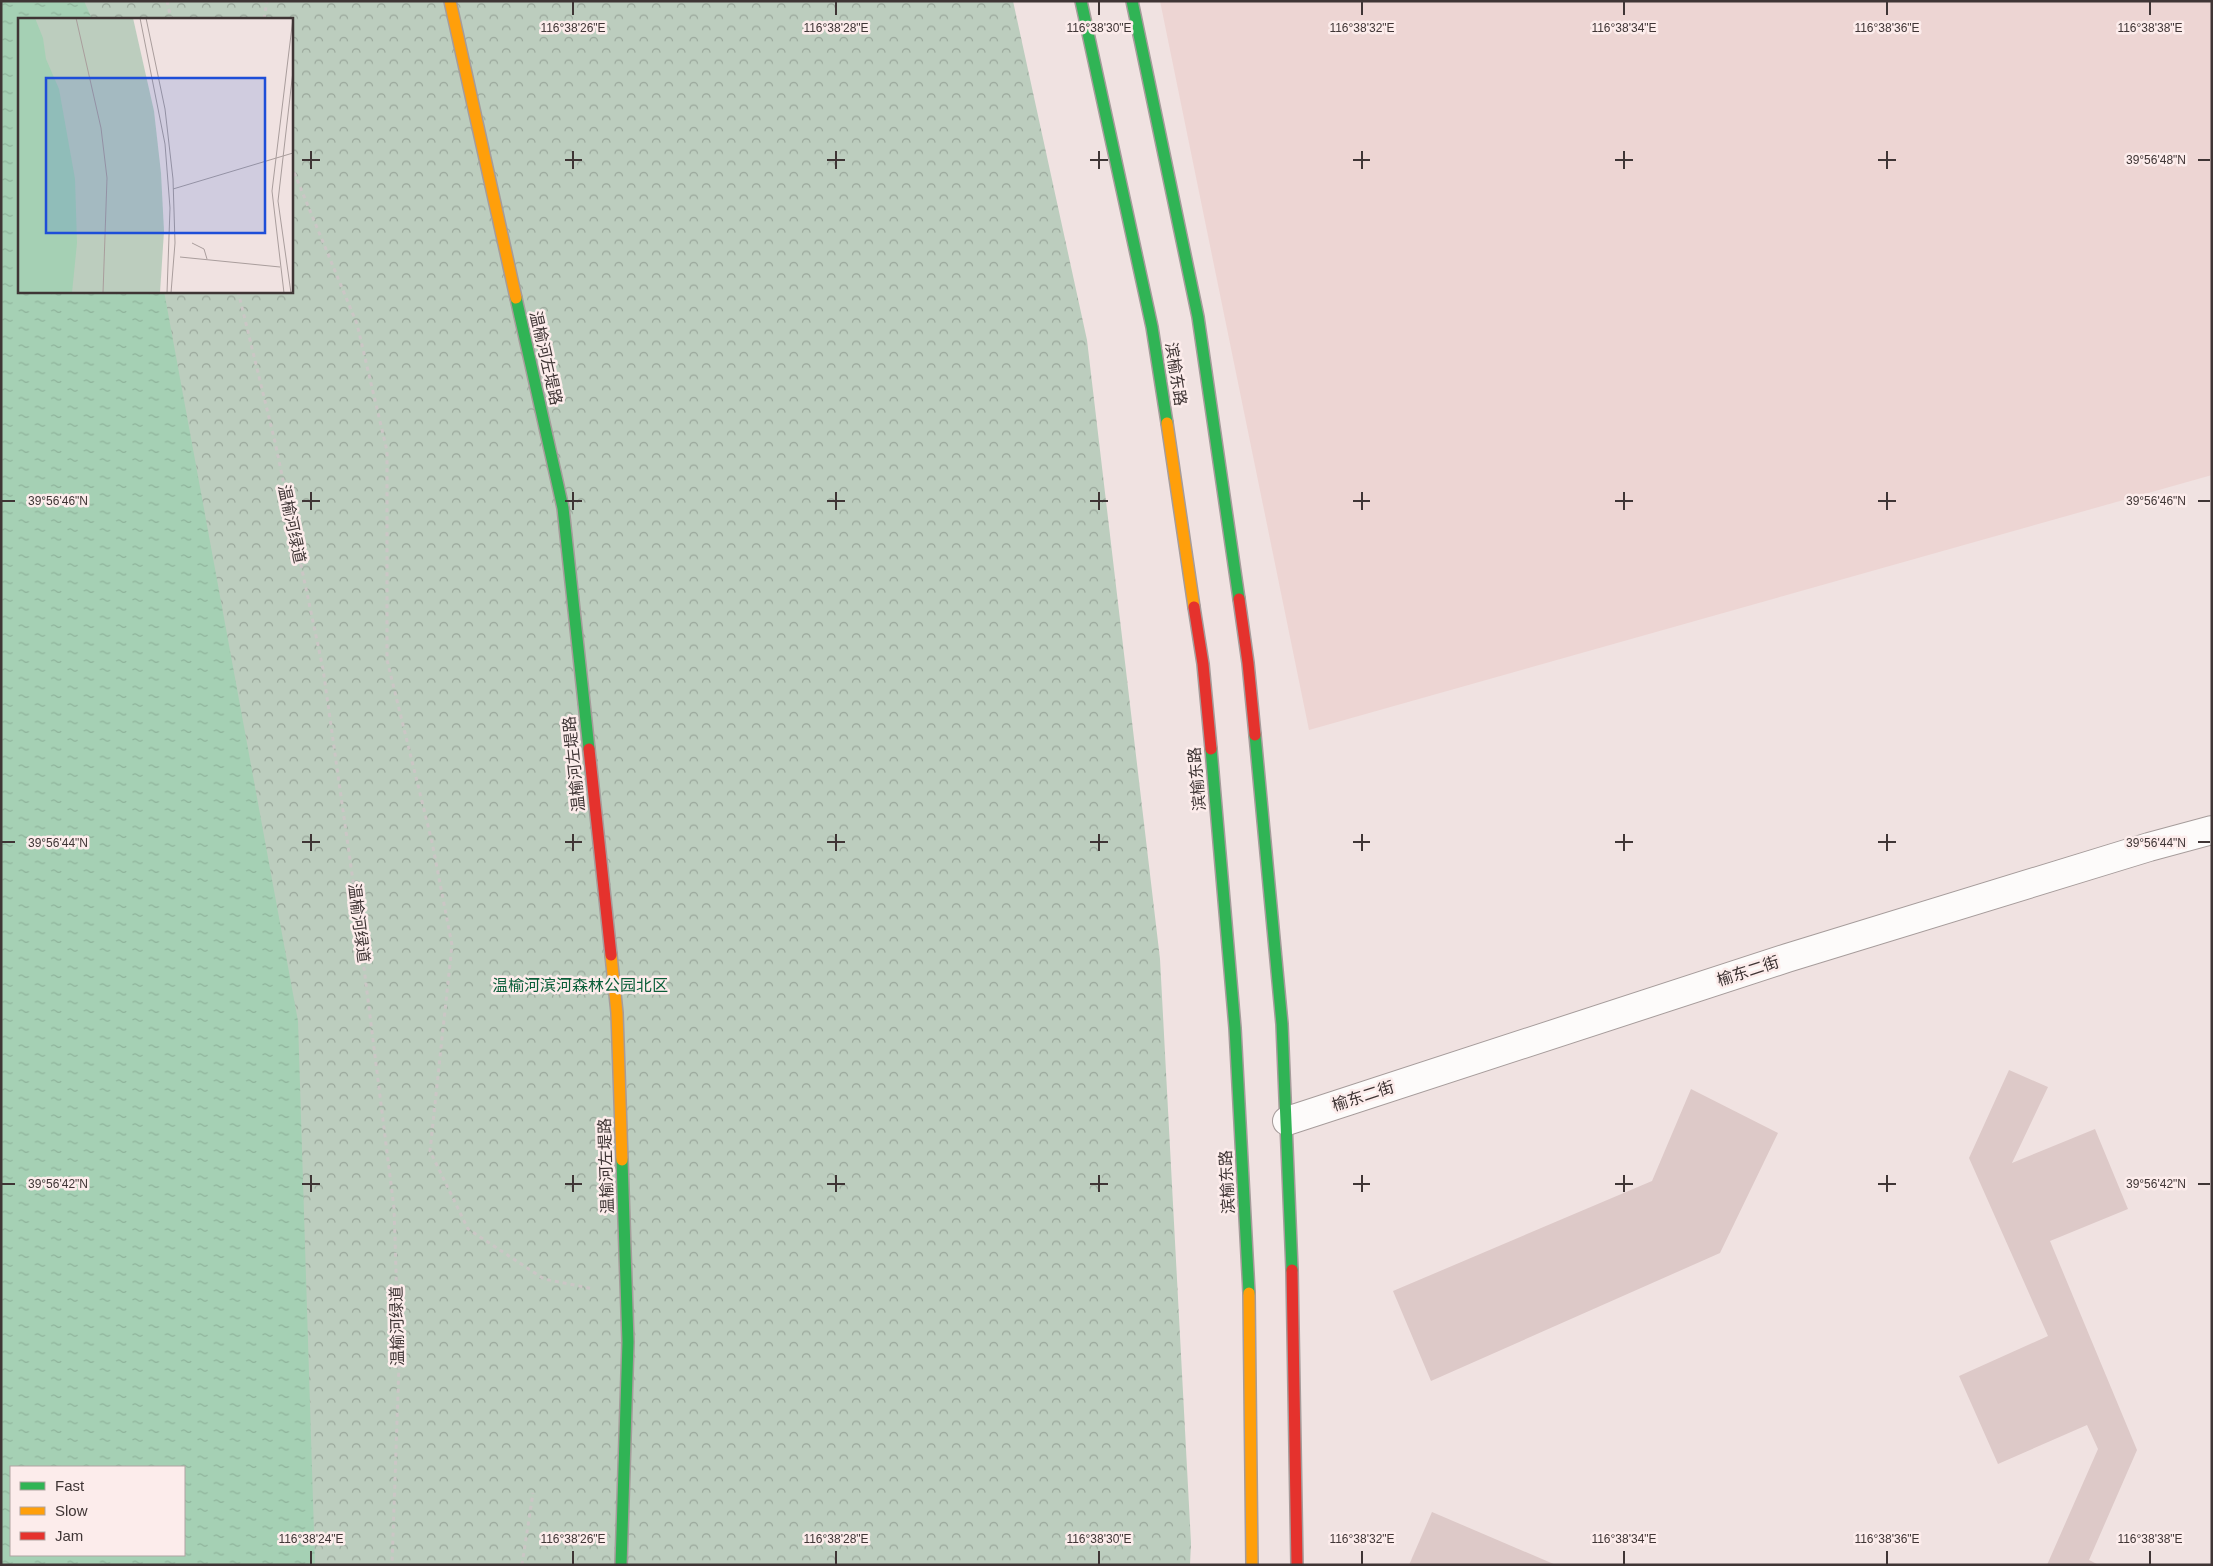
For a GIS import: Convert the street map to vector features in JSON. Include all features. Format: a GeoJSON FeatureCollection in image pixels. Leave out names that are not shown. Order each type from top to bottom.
{"type":"FeatureCollection","features":[{"type":"Feature","properties":{"kind":"main road","name":"温榆河左堤路"},"geometry":{"type":"LineString","coordinates":[[450,1],[563,508],[617,1014],[628,1342],[620,1565]]}},
{"type":"Feature","properties":{"kind":"main road","name":"滨榆东路"},"geometry":{"type":"LineString","coordinates":[[1081,1],[1152,327],[1204,664],[1236,1037],[1250,1310],[1252,1565]]}},
{"type":"Feature","properties":{"kind":"main road","name":"滨榆东路"},"geometry":{"type":"LineString","coordinates":[[1132,1],[1198,317],[1248,663],[1282,1024],[1294,1308],[1297,1565]]}},
{"type":"Feature","properties":{"kind":"street","name":"榆东二街"},"geometry":{"type":"LineString","coordinates":[[1287,1121],[1796,955],[2149,847],[2212,830]]}},
{"type":"Feature","properties":{"kind":"path"},"geometry":{"type":"LineString","coordinates":[[167,1],[171,18]]}},
{"type":"Feature","properties":{"kind":"path"},"geometry":{"type":"LineString","coordinates":[[264,18],[267,1]]}},
{"type":"Feature","properties":{"kind":"path"},"geometry":{"type":"LineString","coordinates":[[292,167],[357,324],[387,451],[387,660],[432,842],[452,945],[430,1151],[468,1229],[544,1279],[626,1296]]}},
{"type":"Feature","properties":{"kind":"path","name":"温榆河绿道"},"geometry":{"type":"LineString","coordinates":[[238,292],[275,442],[323,669],[354,888],[394,1208],[399,1364],[392,1565]]}},
{"type":"Feature","properties":{"kind":"path"},"geometry":{"type":"LineString","coordinates":[[522,1565],[532,1493]]}},
{"type":"Feature","properties":{"kind":"shaded area"},"geometry":{"type":"Polygon","coordinates":[[[1160,1],[2212,1],[2212,475],[1309,730],[1160,1]]]}},
{"type":"Feature","properties":{"kind":"green space","name":"温榆河滨河森林公园北区"},"geometry":{"type":"Polygon","coordinates":[[[1,1],[1013,1],[1087,340],[1160,959],[1191,1543],[1190,1565],[1,1565],[1,1]]]}},
{"type":"Feature","properties":{"kind":"water"},"geometry":{"type":"Polygon","coordinates":[[[1,1],[84,1],[92,18],[18,18],[18,292],[164,292],[298,1021],[315,1565],[1,1565],[1,1]]]}},
{"type":"Feature","properties":{"kind":"building"},"geometry":{"type":"Polygon","coordinates":[[[2009,1070],[2048,1087],[2012,1163],[2095,1129],[2128,1209],[2050,1241],[2137,1450],[2089,1560],[2099,1565],[2047,1565],[2098,1449],[2087,1425],[1998,1464],[1959,1376],[2048,1336],[1969,1158],[2009,1070]]]}},
{"type":"Feature","properties":{"kind":"building"},"geometry":{"type":"Polygon","coordinates":[[[1691,1089],[1778,1133],[1720,1253],[1431,1381],[1393,1291],[1652,1181],[1691,1089]]]}},
{"type":"Feature","properties":{"kind":"building"},"geometry":{"type":"Polygon","coordinates":[[[1432,1512],[1556,1565],[1409,1565],[1432,1512]]]}},
{"type":"Feature","properties":{"kind":"traffic: fast"},"geometry":{"type":"LineString","coordinates":[[1081,1],[1152,327],[1167,423]]}},
{"type":"Feature","properties":{"kind":"traffic: fast"},"geometry":{"type":"LineString","coordinates":[[1132,1],[1198,317],[1239,599]]}},
{"type":"Feature","properties":{"kind":"traffic: fast"},"geometry":{"type":"LineString","coordinates":[[516,298],[563,508],[589,749]]}},
{"type":"Feature","properties":{"kind":"traffic: fast"},"geometry":{"type":"LineString","coordinates":[[1255,735],[1282,1024],[1292,1270]]}},
{"type":"Feature","properties":{"kind":"traffic: fast"},"geometry":{"type":"LineString","coordinates":[[1211,749],[1235,1028],[1249,1293]]}},
{"type":"Feature","properties":{"kind":"traffic: fast"},"geometry":{"type":"LineString","coordinates":[[621,1565],[628,1342],[622,1160]]}},
{"type":"Feature","properties":{"kind":"traffic: slow"},"geometry":{"type":"LineString","coordinates":[[450,1],[516,298]]}},
{"type":"Feature","properties":{"kind":"traffic: slow"},"geometry":{"type":"LineString","coordinates":[[1167,423],[1194,607]]}},
{"type":"Feature","properties":{"kind":"traffic: slow"},"geometry":{"type":"LineString","coordinates":[[611,955],[617,1013],[622,1160]]}},
{"type":"Feature","properties":{"kind":"traffic: slow"},"geometry":{"type":"LineString","coordinates":[[1249,1293],[1252,1565]]}},
{"type":"Feature","properties":{"kind":"traffic: jam"},"geometry":{"type":"LineString","coordinates":[[1239,599],[1255,735]]}},
{"type":"Feature","properties":{"kind":"traffic: jam"},"geometry":{"type":"LineString","coordinates":[[1194,607],[1203,664],[1211,749]]}},
{"type":"Feature","properties":{"kind":"traffic: jam"},"geometry":{"type":"LineString","coordinates":[[589,749],[611,955]]}},
{"type":"Feature","properties":{"kind":"traffic: jam"},"geometry":{"type":"LineString","coordinates":[[1292,1270],[1297,1565]]}}]}
